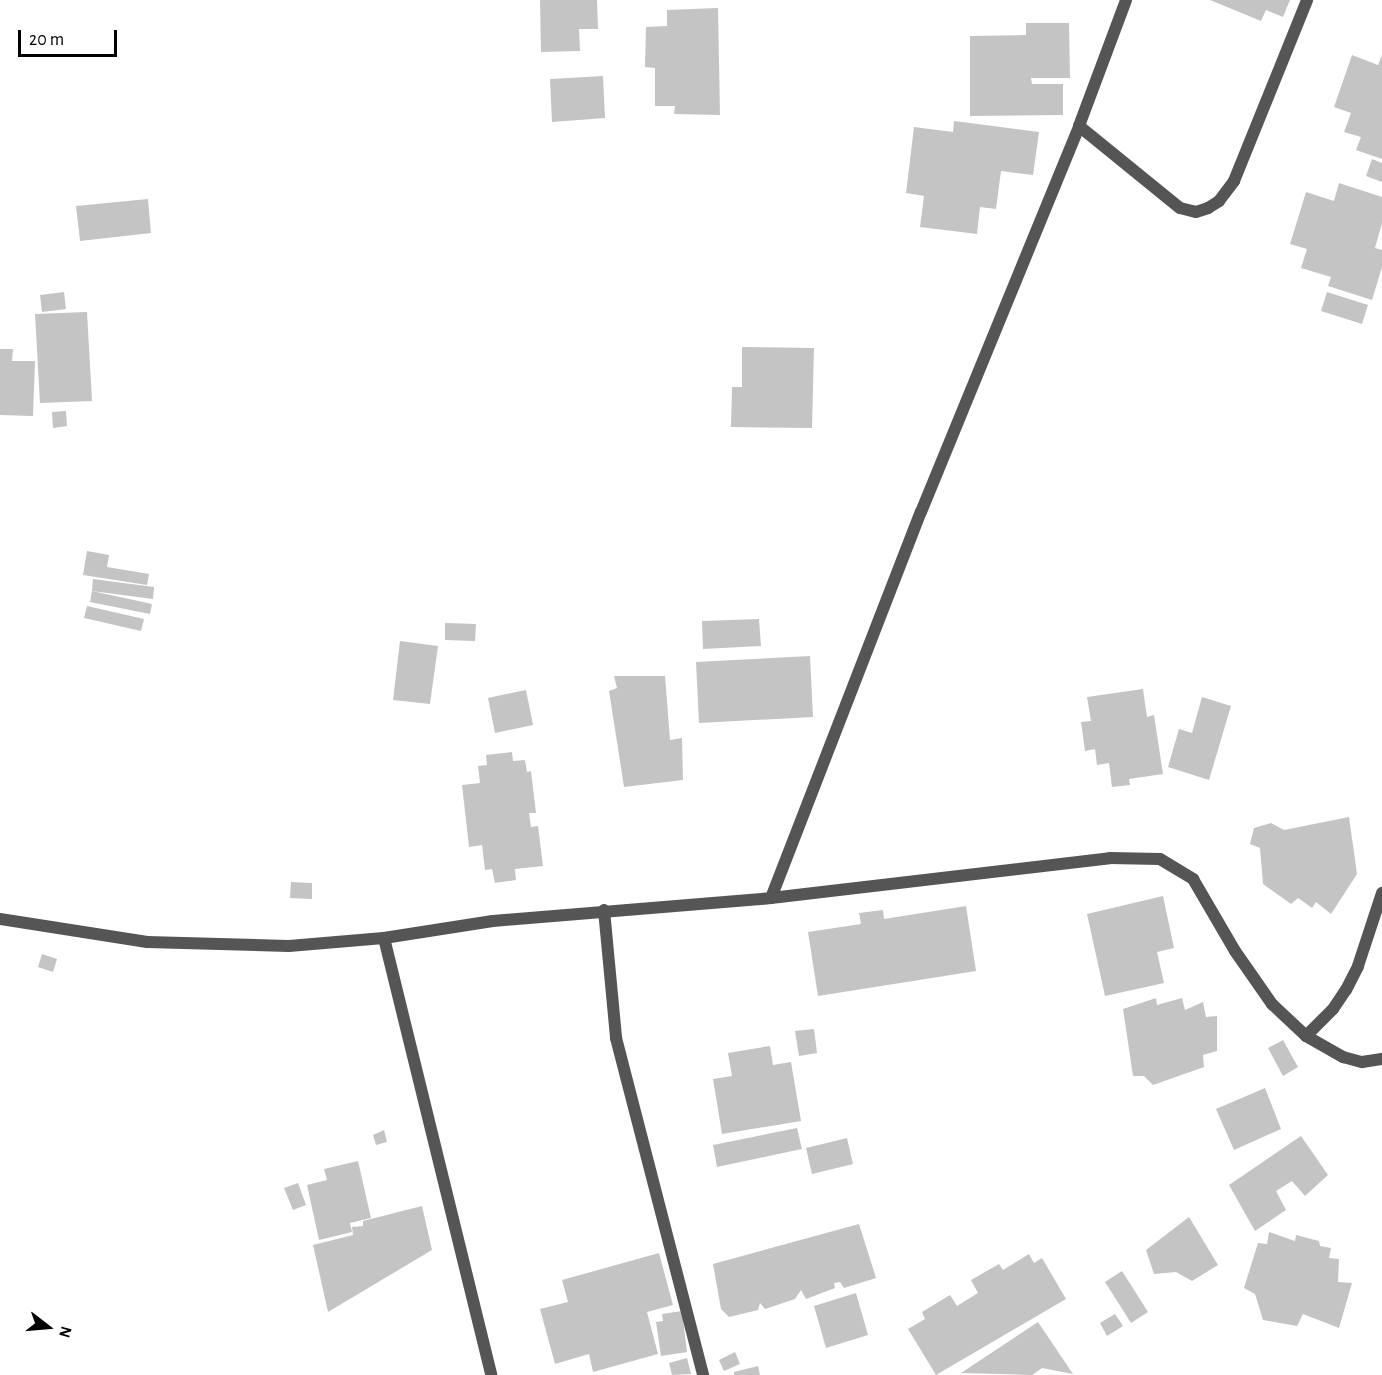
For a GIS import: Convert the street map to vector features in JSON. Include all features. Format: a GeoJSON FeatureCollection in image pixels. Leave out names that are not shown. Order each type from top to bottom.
{"type":"FeatureCollection","features":[{"type":"Feature","properties":{"kind":"street"},"geometry":{"type":"LineString","coordinates":[[771,898],[921,512],[1078,126],[1126,0]]}},
{"type":"Feature","properties":{"kind":"street"},"geometry":{"type":"LineString","coordinates":[[1078,126],[1180,208],[1196,212],[1208,208],[1219,201],[1234,181],[1307,0]]}},
{"type":"Feature","properties":{"kind":"street"},"geometry":{"type":"LineString","coordinates":[[0,919],[147,942],[289,946],[384,938],[493,921],[604,910],[771,898],[1110,858],[1160,859],[1193,879],[1235,951],[1272,1004],[1306,1036],[1343,1057],[1362,1062],[1382,1059]]}},
{"type":"Feature","properties":{"kind":"street"},"geometry":{"type":"LineString","coordinates":[[1306,1036],[1334,1009],[1346,990],[1358,966],[1382,892]]}},
{"type":"Feature","properties":{"kind":"street"},"geometry":{"type":"LineString","coordinates":[[604,910],[616,1038],[703,1375]]}},
{"type":"Feature","properties":{"kind":"street"},"geometry":{"type":"LineString","coordinates":[[384,938],[491,1375]]}},
{"type":"Feature","properties":{"kind":"building"},"geometry":{"type":"Polygon","coordinates":[[[540,0],[597,0],[598,29],[579,29],[580,51],[541,52],[540,0]]]}},
{"type":"Feature","properties":{"kind":"building"},"geometry":{"type":"Polygon","coordinates":[[[1210,0],[1290,0],[1283,17],[1266,10],[1261,21],[1210,0]]]}},
{"type":"Feature","properties":{"kind":"building"},"geometry":{"type":"Polygon","coordinates":[[[718,8],[720,115],[674,114],[675,106],[655,106],[655,68],[645,67],[646,27],[667,26],[667,10],[718,8]]]}},
{"type":"Feature","properties":{"kind":"building"},"geometry":{"type":"Polygon","coordinates":[[[1026,23],[1069,23],[1070,78],[1031,78],[1032,84],[1063,84],[1063,115],[970,116],[970,36],[1026,35],[1026,23]]]}},
{"type":"Feature","properties":{"kind":"building"},"geometry":{"type":"Polygon","coordinates":[[[1352,55],[1378,65],[1382,55],[1382,159],[1356,150],[1361,137],[1344,132],[1351,113],[1334,107],[1352,55]]]}},
{"type":"Feature","properties":{"kind":"building"},"geometry":{"type":"Polygon","coordinates":[[[603,76],[605,118],[552,122],[550,79],[603,76]]]}},
{"type":"Feature","properties":{"kind":"building"},"geometry":{"type":"Polygon","coordinates":[[[954,121],[1039,132],[1033,175],[1001,171],[996,209],[980,207],[977,234],[920,227],[924,196],[906,193],[914,127],[953,132],[954,121]]]}},
{"type":"Feature","properties":{"kind":"building"},"geometry":{"type":"Polygon","coordinates":[[[1372,159],[1382,163],[1382,182],[1366,176],[1372,159]]]}},
{"type":"Feature","properties":{"kind":"building"},"geometry":{"type":"Polygon","coordinates":[[[1339,183],[1382,197],[1382,223],[1375,248],[1382,250],[1382,267],[1372,300],[1328,286],[1331,277],[1301,268],[1307,249],[1290,244],[1306,192],[1334,201],[1339,183]]]}},
{"type":"Feature","properties":{"kind":"building"},"geometry":{"type":"Polygon","coordinates":[[[148,199],[151,233],[80,241],[76,206],[148,199]]]}},
{"type":"Feature","properties":{"kind":"building"},"geometry":{"type":"Polygon","coordinates":[[[64,292],[66,309],[42,312],[40,295],[64,292]]]}},
{"type":"Feature","properties":{"kind":"building"},"geometry":{"type":"Polygon","coordinates":[[[1327,292],[1368,305],[1362,324],[1321,311],[1327,292]]]}},
{"type":"Feature","properties":{"kind":"building"},"geometry":{"type":"Polygon","coordinates":[[[87,312],[92,401],[40,403],[35,314],[87,312]]]}},
{"type":"Feature","properties":{"kind":"building"},"geometry":{"type":"Polygon","coordinates":[[[742,347],[814,348],[812,428],[731,427],[732,387],[742,387],[742,347]]]}},
{"type":"Feature","properties":{"kind":"building"},"geometry":{"type":"Polygon","coordinates":[[[0,349],[13,349],[12,361],[35,361],[33,416],[0,415],[0,349]]]}},
{"type":"Feature","properties":{"kind":"building"},"geometry":{"type":"Polygon","coordinates":[[[66,411],[67,426],[53,428],[52,412],[66,411]]]}},
{"type":"Feature","properties":{"kind":"building"},"geometry":{"type":"Polygon","coordinates":[[[87,551],[109,555],[107,567],[149,574],[147,585],[83,575],[87,551]]]}},
{"type":"Feature","properties":{"kind":"building"},"geometry":{"type":"Polygon","coordinates":[[[93,579],[154,587],[153,599],[92,591],[93,579]]]}},
{"type":"Feature","properties":{"kind":"building"},"geometry":{"type":"Polygon","coordinates":[[[92,591],[152,604],[150,614],[90,602],[92,591]]]}},
{"type":"Feature","properties":{"kind":"building"},"geometry":{"type":"Polygon","coordinates":[[[87,606],[144,619],[141,631],[84,618],[87,606]]]}},
{"type":"Feature","properties":{"kind":"building"},"geometry":{"type":"Polygon","coordinates":[[[759,619],[761,646],[703,649],[702,621],[759,619]]]}},
{"type":"Feature","properties":{"kind":"building"},"geometry":{"type":"Polygon","coordinates":[[[445,623],[476,624],[475,641],[445,640],[445,623]]]}},
{"type":"Feature","properties":{"kind":"building"},"geometry":{"type":"Polygon","coordinates":[[[400,641],[438,646],[430,704],[393,700],[400,641]]]}},
{"type":"Feature","properties":{"kind":"building"},"geometry":{"type":"Polygon","coordinates":[[[810,656],[813,717],[699,723],[696,662],[810,656]]]}},
{"type":"Feature","properties":{"kind":"building"},"geometry":{"type":"Polygon","coordinates":[[[614,676],[665,676],[670,740],[682,738],[683,780],[624,787],[609,691],[617,688],[614,676]]]}},
{"type":"Feature","properties":{"kind":"building"},"geometry":{"type":"Polygon","coordinates":[[[1143,689],[1147,717],[1154,715],[1163,774],[1129,779],[1130,785],[1112,787],[1109,763],[1097,765],[1095,749],[1085,751],[1081,722],[1091,721],[1087,697],[1143,689]]]}},
{"type":"Feature","properties":{"kind":"building"},"geometry":{"type":"Polygon","coordinates":[[[526,690],[533,725],[495,733],[488,698],[526,690]]]}},
{"type":"Feature","properties":{"kind":"building"},"geometry":{"type":"Polygon","coordinates":[[[1202,697],[1231,706],[1209,780],[1168,767],[1179,729],[1192,733],[1202,697]]]}},
{"type":"Feature","properties":{"kind":"building"},"geometry":{"type":"Polygon","coordinates":[[[512,752],[513,761],[525,760],[527,772],[531,771],[536,813],[529,813],[531,827],[538,826],[543,866],[515,869],[516,880],[495,883],[492,869],[485,870],[482,845],[469,847],[462,785],[480,783],[478,766],[487,765],[486,755],[512,752]]]}},
{"type":"Feature","properties":{"kind":"building"},"geometry":{"type":"Polygon","coordinates":[[[1349,817],[1357,874],[1331,914],[1316,902],[1312,908],[1298,898],[1291,904],[1263,884],[1260,848],[1250,844],[1254,828],[1271,823],[1284,830],[1349,817]]]}},
{"type":"Feature","properties":{"kind":"building"},"geometry":{"type":"Polygon","coordinates":[[[291,882],[312,883],[312,899],[290,898],[291,882]]]}},
{"type":"Feature","properties":{"kind":"building"},"geometry":{"type":"Polygon","coordinates":[[[1163,896],[1174,948],[1157,952],[1164,983],[1105,996],[1087,914],[1163,896]]]}},
{"type":"Feature","properties":{"kind":"building"},"geometry":{"type":"Polygon","coordinates":[[[966,906],[976,971],[818,996],[808,932],[861,924],[859,913],[883,910],[884,919],[966,906]]]}},
{"type":"Feature","properties":{"kind":"building"},"geometry":{"type":"Polygon","coordinates":[[[42,954],[57,959],[53,972],[38,967],[42,954]]]}},
{"type":"Feature","properties":{"kind":"building"},"geometry":{"type":"Polygon","coordinates":[[[1156,998],[1157,1005],[1182,998],[1185,1010],[1203,1002],[1206,1017],[1217,1016],[1217,1051],[1203,1055],[1204,1067],[1153,1085],[1144,1076],[1133,1076],[1123,1009],[1156,998]]]}},
{"type":"Feature","properties":{"kind":"building"},"geometry":{"type":"Polygon","coordinates":[[[814,1029],[817,1053],[799,1056],[795,1031],[814,1029]]]}},
{"type":"Feature","properties":{"kind":"building"},"geometry":{"type":"Polygon","coordinates":[[[1283,1040],[1298,1067],[1283,1076],[1268,1048],[1283,1040]]]}},
{"type":"Feature","properties":{"kind":"building"},"geometry":{"type":"Polygon","coordinates":[[[770,1046],[773,1065],[791,1062],[801,1121],[722,1134],[713,1079],[732,1076],[728,1053],[770,1046]]]}},
{"type":"Feature","properties":{"kind":"building"},"geometry":{"type":"Polygon","coordinates":[[[1265,1088],[1281,1129],[1234,1150],[1216,1109],[1265,1088]]]}},
{"type":"Feature","properties":{"kind":"building"},"geometry":{"type":"Polygon","coordinates":[[[797,1128],[802,1149],[717,1167],[713,1145],[797,1128]]]}},
{"type":"Feature","properties":{"kind":"building"},"geometry":{"type":"Polygon","coordinates":[[[384,1130],[387,1142],[376,1145],[373,1135],[384,1130]]]}},
{"type":"Feature","properties":{"kind":"building"},"geometry":{"type":"Polygon","coordinates":[[[1301,1136],[1328,1175],[1305,1196],[1292,1181],[1276,1191],[1286,1210],[1255,1231],[1229,1185],[1301,1136]]]}},
{"type":"Feature","properties":{"kind":"building"},"geometry":{"type":"Polygon","coordinates":[[[847,1138],[853,1164],[812,1174],[806,1148],[847,1138]]]}},
{"type":"Feature","properties":{"kind":"building"},"geometry":{"type":"Polygon","coordinates":[[[358,1161],[371,1218],[350,1223],[352,1232],[319,1240],[307,1185],[327,1180],[324,1169],[358,1161]]]}},
{"type":"Feature","properties":{"kind":"building"},"geometry":{"type":"Polygon","coordinates":[[[298,1183],[306,1205],[293,1210],[284,1188],[298,1183]]]}},
{"type":"Feature","properties":{"kind":"building"},"geometry":{"type":"Polygon","coordinates":[[[422,1206],[432,1250],[328,1312],[313,1245],[353,1235],[352,1227],[363,1226],[363,1221],[422,1206]]]}},
{"type":"Feature","properties":{"kind":"building"},"geometry":{"type":"Polygon","coordinates":[[[1189,1217],[1218,1265],[1192,1281],[1176,1272],[1154,1274],[1146,1250],[1189,1217]]]}},
{"type":"Feature","properties":{"kind":"building"},"geometry":{"type":"Polygon","coordinates":[[[859,1224],[876,1278],[844,1288],[840,1282],[834,1283],[835,1288],[806,1299],[801,1290],[795,1299],[765,1309],[760,1303],[758,1310],[729,1317],[721,1309],[713,1264],[859,1224]]]}},
{"type":"Feature","properties":{"kind":"building"},"geometry":{"type":"Polygon","coordinates":[[[1269,1232],[1295,1241],[1296,1235],[1319,1241],[1320,1246],[1331,1248],[1329,1258],[1339,1259],[1338,1282],[1352,1283],[1339,1328],[1303,1314],[1297,1326],[1263,1320],[1255,1294],[1244,1288],[1258,1243],[1267,1244],[1269,1232]]]}},
{"type":"Feature","properties":{"kind":"building"},"geometry":{"type":"Polygon","coordinates":[[[659,1253],[673,1305],[647,1312],[658,1354],[593,1372],[589,1354],[555,1364],[540,1309],[568,1302],[562,1280],[659,1253]]]}},
{"type":"Feature","properties":{"kind":"building"},"geometry":{"type":"Polygon","coordinates":[[[1029,1254],[1034,1263],[1042,1258],[1066,1299],[936,1375],[908,1329],[925,1319],[922,1312],[950,1295],[957,1306],[978,1293],[971,1280],[999,1264],[1003,1270],[1029,1254]]]}},
{"type":"Feature","properties":{"kind":"building"},"geometry":{"type":"Polygon","coordinates":[[[1122,1271],[1148,1312],[1131,1323],[1105,1282],[1122,1271]]]}},
{"type":"Feature","properties":{"kind":"building"},"geometry":{"type":"Polygon","coordinates":[[[856,1293],[868,1335],[826,1348],[814,1306],[856,1293]]]}},
{"type":"Feature","properties":{"kind":"building"},"geometry":{"type":"Polygon","coordinates":[[[682,1311],[687,1352],[661,1356],[656,1322],[663,1321],[662,1314],[682,1311]]]}},
{"type":"Feature","properties":{"kind":"building"},"geometry":{"type":"Polygon","coordinates":[[[1115,1314],[1123,1326],[1107,1336],[1100,1323],[1115,1314]]]}},
{"type":"Feature","properties":{"kind":"building"},"geometry":{"type":"Polygon","coordinates":[[[1038,1322],[1073,1374],[1042,1368],[1032,1375],[961,1373],[1038,1322]]]}},
{"type":"Feature","properties":{"kind":"building"},"geometry":{"type":"Polygon","coordinates":[[[735,1352],[740,1364],[724,1371],[719,1360],[735,1352]]]}},
{"type":"Feature","properties":{"kind":"building"},"geometry":{"type":"Polygon","coordinates":[[[687,1358],[691,1374],[672,1375],[669,1363],[687,1358]]]}},
{"type":"Feature","properties":{"kind":"building"},"geometry":{"type":"Polygon","coordinates":[[[758,1366],[760,1375],[734,1375],[734,1372],[758,1366]]]}}]}
